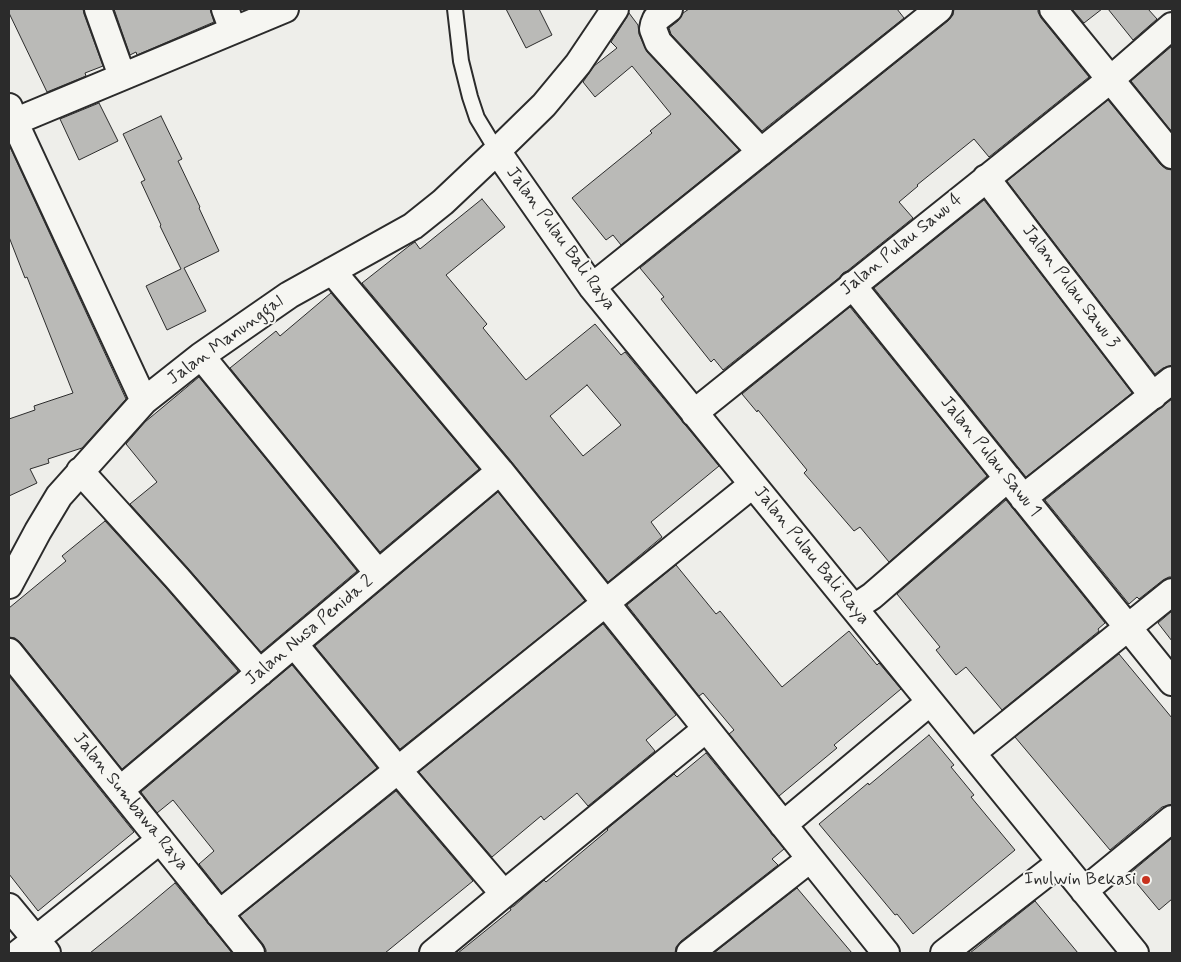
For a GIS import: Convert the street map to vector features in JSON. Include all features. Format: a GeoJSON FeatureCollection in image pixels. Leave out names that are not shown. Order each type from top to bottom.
{"type":"FeatureCollection","features":[{"type":"Feature","properties":{"kind":"street"},"geometry":{"type":"LineString","coordinates":[[98,9],[122,76]]}},
{"type":"Feature","properties":{"kind":"street"},"geometry":{"type":"LineString","coordinates":[[144,401],[11,117],[122,76],[229,20],[285,9]]}},
{"type":"Feature","properties":{"kind":"street","name":"Jalan Manunggal"},"geometry":{"type":"LineString","coordinates":[[9,585],[59,496],[144,401],[201,356],[289,295],[413,226],[443,202],[544,105],[578,64],[615,9]]}},
{"type":"Feature","properties":{"kind":"street"},"geometry":{"type":"LineString","coordinates":[[669,9],[656,19],[654,24],[653,29],[658,42],[761,152]]}},
{"type":"Feature","properties":{"kind":"street"},"geometry":{"type":"LineString","coordinates":[[592,287],[939,9]]}},
{"type":"Feature","properties":{"kind":"street"},"geometry":{"type":"LineString","coordinates":[[1054,9],[1172,155]]}},
{"type":"Feature","properties":{"kind":"street","name":"Jalan Pulau Sawu 4"},"geometry":{"type":"LineString","coordinates":[[694,413],[1110,79],[1172,26]]}},
{"type":"Feature","properties":{"kind":"street","name":"Jalan Pulau Bali Raya"},"geometry":{"type":"LineString","coordinates":[[497,152],[592,287],[1135,953]]}},
{"type":"Feature","properties":{"kind":"street","name":"Jalan Pulau Sawu 3"},"geometry":{"type":"LineString","coordinates":[[986,178],[1163,388]]}},
{"type":"Feature","properties":{"kind":"street"},"geometry":{"type":"LineString","coordinates":[[332,271],[500,471],[886,953]]}},
{"type":"Feature","properties":{"kind":"street","name":"Jalan Pulau Sawu 1"},"geometry":{"type":"LineString","coordinates":[[852,285],[1172,682]]}},
{"type":"Feature","properties":{"kind":"street"},"geometry":{"type":"LineString","coordinates":[[201,356],[378,574]]}},
{"type":"Feature","properties":{"kind":"street"},"geometry":{"type":"LineString","coordinates":[[854,608],[1015,488],[1163,388]]}},
{"type":"Feature","properties":{"kind":"street","name":"Jalan Nusa Penida 2"},"geometry":{"type":"LineString","coordinates":[[120,790],[500,471]]}},
{"type":"Feature","properties":{"kind":"street"},"geometry":{"type":"LineString","coordinates":[[80,472],[177,578],[260,673]]}},
{"type":"Feature","properties":{"kind":"street"},"geometry":{"type":"LineString","coordinates":[[219,914],[752,484]]}},
{"type":"Feature","properties":{"kind":"street"},"geometry":{"type":"LineString","coordinates":[[972,753],[1172,592]]}},
{"type":"Feature","properties":{"kind":"street"},"geometry":{"type":"LineString","coordinates":[[294,644],[504,894]]}},
{"type":"Feature","properties":{"kind":"street","name":"Jalan Sumbawa Raya"},"geometry":{"type":"LineString","coordinates":[[9,652],[251,953]]}},
{"type":"Feature","properties":{"kind":"street"},"geometry":{"type":"LineString","coordinates":[[783,825],[930,702]]}},
{"type":"Feature","properties":{"kind":"street"},"geometry":{"type":"LineString","coordinates":[[448,949],[504,894],[706,729]]}},
{"type":"Feature","properties":{"kind":"street"},"geometry":{"type":"LineString","coordinates":[[1084,891],[1172,819]]}},
{"type":"Feature","properties":{"kind":"street"},"geometry":{"type":"LineString","coordinates":[[9,907],[34,949],[160,840]]}},
{"type":"Feature","properties":{"kind":"street"},"geometry":{"type":"LineString","coordinates":[[690,953],[810,859]]}},
{"type":"Feature","properties":{"kind":"street"},"geometry":{"type":"LineString","coordinates":[[944,953],[1061,862]]}},
{"type":"Feature","properties":{"kind":"lane"},"geometry":{"type":"LineString","coordinates":[[455,9],[461,61],[470,97],[477,118],[497,152]]}},
{"type":"Feature","properties":{"kind":"building"},"geometry":{"type":"Polygon","coordinates":[[[9,9],[83,9],[103,66],[85,73],[86,76],[47,92],[9,13],[9,9]]]}},
{"type":"Feature","properties":{"kind":"building"},"geometry":{"type":"Polygon","coordinates":[[[114,9],[210,9],[214,22],[137,55],[136,52],[130,55],[114,9]]]}},
{"type":"Feature","properties":{"kind":"building"},"geometry":{"type":"Polygon","coordinates":[[[506,9],[539,9],[552,35],[526,48],[506,9]]]}},
{"type":"Feature","properties":{"kind":"building"},"geometry":{"type":"Polygon","coordinates":[[[689,9],[897,9],[904,18],[762,131],[671,34],[669,28],[689,9]]]}},
{"type":"Feature","properties":{"kind":"building"},"geometry":{"type":"Polygon","coordinates":[[[954,9],[1038,9],[1041,18],[1089,77],[989,157],[974,139],[899,202],[913,218],[723,370],[714,359],[711,362],[661,299],[664,297],[640,268],[948,21],[953,15],[954,9]]]}},
{"type":"Feature","properties":{"kind":"building"},"geometry":{"type":"Polygon","coordinates":[[[1072,9],[1102,9],[1084,23],[1072,9]]]}},
{"type":"Feature","properties":{"kind":"building"},"geometry":{"type":"Polygon","coordinates":[[[1108,9],[1148,9],[1157,19],[1133,40],[1108,9]]]}},
{"type":"Feature","properties":{"kind":"building"},"geometry":{"type":"Polygon","coordinates":[[[629,13],[638,25],[639,34],[647,52],[739,150],[621,245],[613,235],[606,240],[572,198],[652,133],[650,131],[671,114],[632,66],[595,97],[583,82],[594,66],[617,48],[611,42],[629,13]]]}},
{"type":"Feature","properties":{"kind":"building"},"geometry":{"type":"Polygon","coordinates":[[[1172,46],[1172,132],[1131,81],[1172,46]]]}},
{"type":"Feature","properties":{"kind":"building"},"geometry":{"type":"Polygon","coordinates":[[[1108,100],[1160,164],[1166,169],[1172,170],[1172,365],[1163,368],[1155,374],[1007,181],[1108,100]]]}},
{"type":"Feature","properties":{"kind":"building"},"geometry":{"type":"Polygon","coordinates":[[[99,103],[118,141],[79,160],[60,119],[99,103]]]}},
{"type":"Feature","properties":{"kind":"building"},"geometry":{"type":"Polygon","coordinates":[[[161,116],[182,159],[178,161],[219,251],[184,268],[206,311],[167,330],[146,286],[181,269],[141,182],[145,180],[123,134],[161,116]]]}},
{"type":"Feature","properties":{"kind":"building"},"geometry":{"type":"Polygon","coordinates":[[[9,145],[126,399],[82,448],[48,459],[49,463],[30,469],[37,483],[9,496],[9,419],[35,410],[34,406],[73,393],[9,237],[9,145]]]}},
{"type":"Feature","properties":{"kind":"building"},"geometry":{"type":"Polygon","coordinates":[[[482,199],[505,227],[446,275],[487,324],[483,328],[526,380],[595,324],[621,355],[625,352],[719,466],[651,522],[662,537],[608,582],[511,461],[362,283],[415,242],[420,249],[482,199]],[[587,385],[550,416],[583,456],[621,425],[587,385]]]}},
{"type":"Feature","properties":{"kind":"building"},"geometry":{"type":"Polygon","coordinates":[[[984,200],[1132,393],[1026,477],[874,288],[984,200]]]}},
{"type":"Feature","properties":{"kind":"building"},"geometry":{"type":"Polygon","coordinates":[[[331,293],[479,469],[380,552],[230,368],[276,331],[280,336],[331,293]]]}},
{"type":"Feature","properties":{"kind":"building"},"geometry":{"type":"Polygon","coordinates":[[[850,307],[987,476],[889,562],[860,527],[854,531],[804,473],[807,470],[758,410],[757,412],[742,394],[850,307]]]}},
{"type":"Feature","properties":{"kind":"building"},"geometry":{"type":"Polygon","coordinates":[[[199,377],[357,571],[261,652],[130,504],[157,482],[126,444],[145,422],[199,377]]]}},
{"type":"Feature","properties":{"kind":"building"},"geometry":{"type":"Polygon","coordinates":[[[1172,399],[1172,577],[1163,580],[1139,599],[1137,597],[1129,604],[1045,500],[1172,399]]]}},
{"type":"Feature","properties":{"kind":"building"},"geometry":{"type":"Polygon","coordinates":[[[498,492],[585,601],[400,749],[315,646],[498,492]]]}},
{"type":"Feature","properties":{"kind":"building"},"geometry":{"type":"Polygon","coordinates":[[[1006,500],[1105,623],[1098,629],[1099,631],[1002,710],[966,667],[956,675],[936,650],[940,647],[897,594],[1006,500]]]}},
{"type":"Feature","properties":{"kind":"building"},"geometry":{"type":"Polygon","coordinates":[[[105,521],[238,671],[122,769],[21,643],[15,638],[9,637],[9,608],[66,561],[62,556],[105,521]]]}},
{"type":"Feature","properties":{"kind":"building"},"geometry":{"type":"Polygon","coordinates":[[[676,565],[716,614],[720,611],[782,687],[849,631],[877,665],[879,663],[901,689],[834,745],[837,748],[779,796],[729,734],[734,730],[703,693],[699,696],[627,605],[676,565]]]}},
{"type":"Feature","properties":{"kind":"building"},"geometry":{"type":"Polygon","coordinates":[[[1172,611],[1172,641],[1158,623],[1172,611]]]}},
{"type":"Feature","properties":{"kind":"building"},"geometry":{"type":"Polygon","coordinates":[[[603,624],[676,715],[646,740],[655,751],[588,806],[577,793],[544,820],[541,816],[492,857],[419,772],[603,624]]]}},
{"type":"Feature","properties":{"kind":"building"},"geometry":{"type":"Polygon","coordinates":[[[1119,654],[1172,718],[1172,804],[1162,807],[1110,850],[1015,737],[1119,654]]]}},
{"type":"Feature","properties":{"kind":"building"},"geometry":{"type":"Polygon","coordinates":[[[292,665],[377,768],[222,893],[199,864],[214,851],[173,800],[157,813],[141,792],[292,665]]]}},
{"type":"Feature","properties":{"kind":"building"},"geometry":{"type":"Polygon","coordinates":[[[9,676],[134,832],[38,911],[9,874],[9,676]]]}},
{"type":"Feature","properties":{"kind":"building"},"geometry":{"type":"Polygon","coordinates":[[[929,735],[954,765],[951,767],[974,795],[971,797],[1015,850],[913,934],[819,824],[929,735]]]}},
{"type":"Feature","properties":{"kind":"building"},"geometry":{"type":"Polygon","coordinates":[[[706,753],[784,849],[772,859],[778,865],[681,941],[676,947],[675,953],[458,953],[674,774],[677,777],[706,753]]]}},
{"type":"Feature","properties":{"kind":"building"},"geometry":{"type":"Polygon","coordinates":[[[396,791],[473,881],[385,953],[266,953],[263,944],[240,916],[396,791]]]}},
{"type":"Feature","properties":{"kind":"building"},"geometry":{"type":"Polygon","coordinates":[[[1172,838],[1172,899],[1159,910],[1129,874],[1172,838]]]}},
{"type":"Feature","properties":{"kind":"building"},"geometry":{"type":"Polygon","coordinates":[[[175,883],[232,953],[90,953],[132,919],[175,883]]]}},
{"type":"Feature","properties":{"kind":"building"},"geometry":{"type":"Polygon","coordinates":[[[797,888],[852,953],[714,953],[797,888]]]}},
{"type":"Feature","properties":{"kind":"building"},"geometry":{"type":"Polygon","coordinates":[[[1035,901],[1078,953],[970,953],[1035,901]]]}},
{"type":"Feature","properties":{"kind":"place","name":"Inulwin Bekasi"},"geometry":{"type":"Point","coordinates":[1146,880]}}]}
